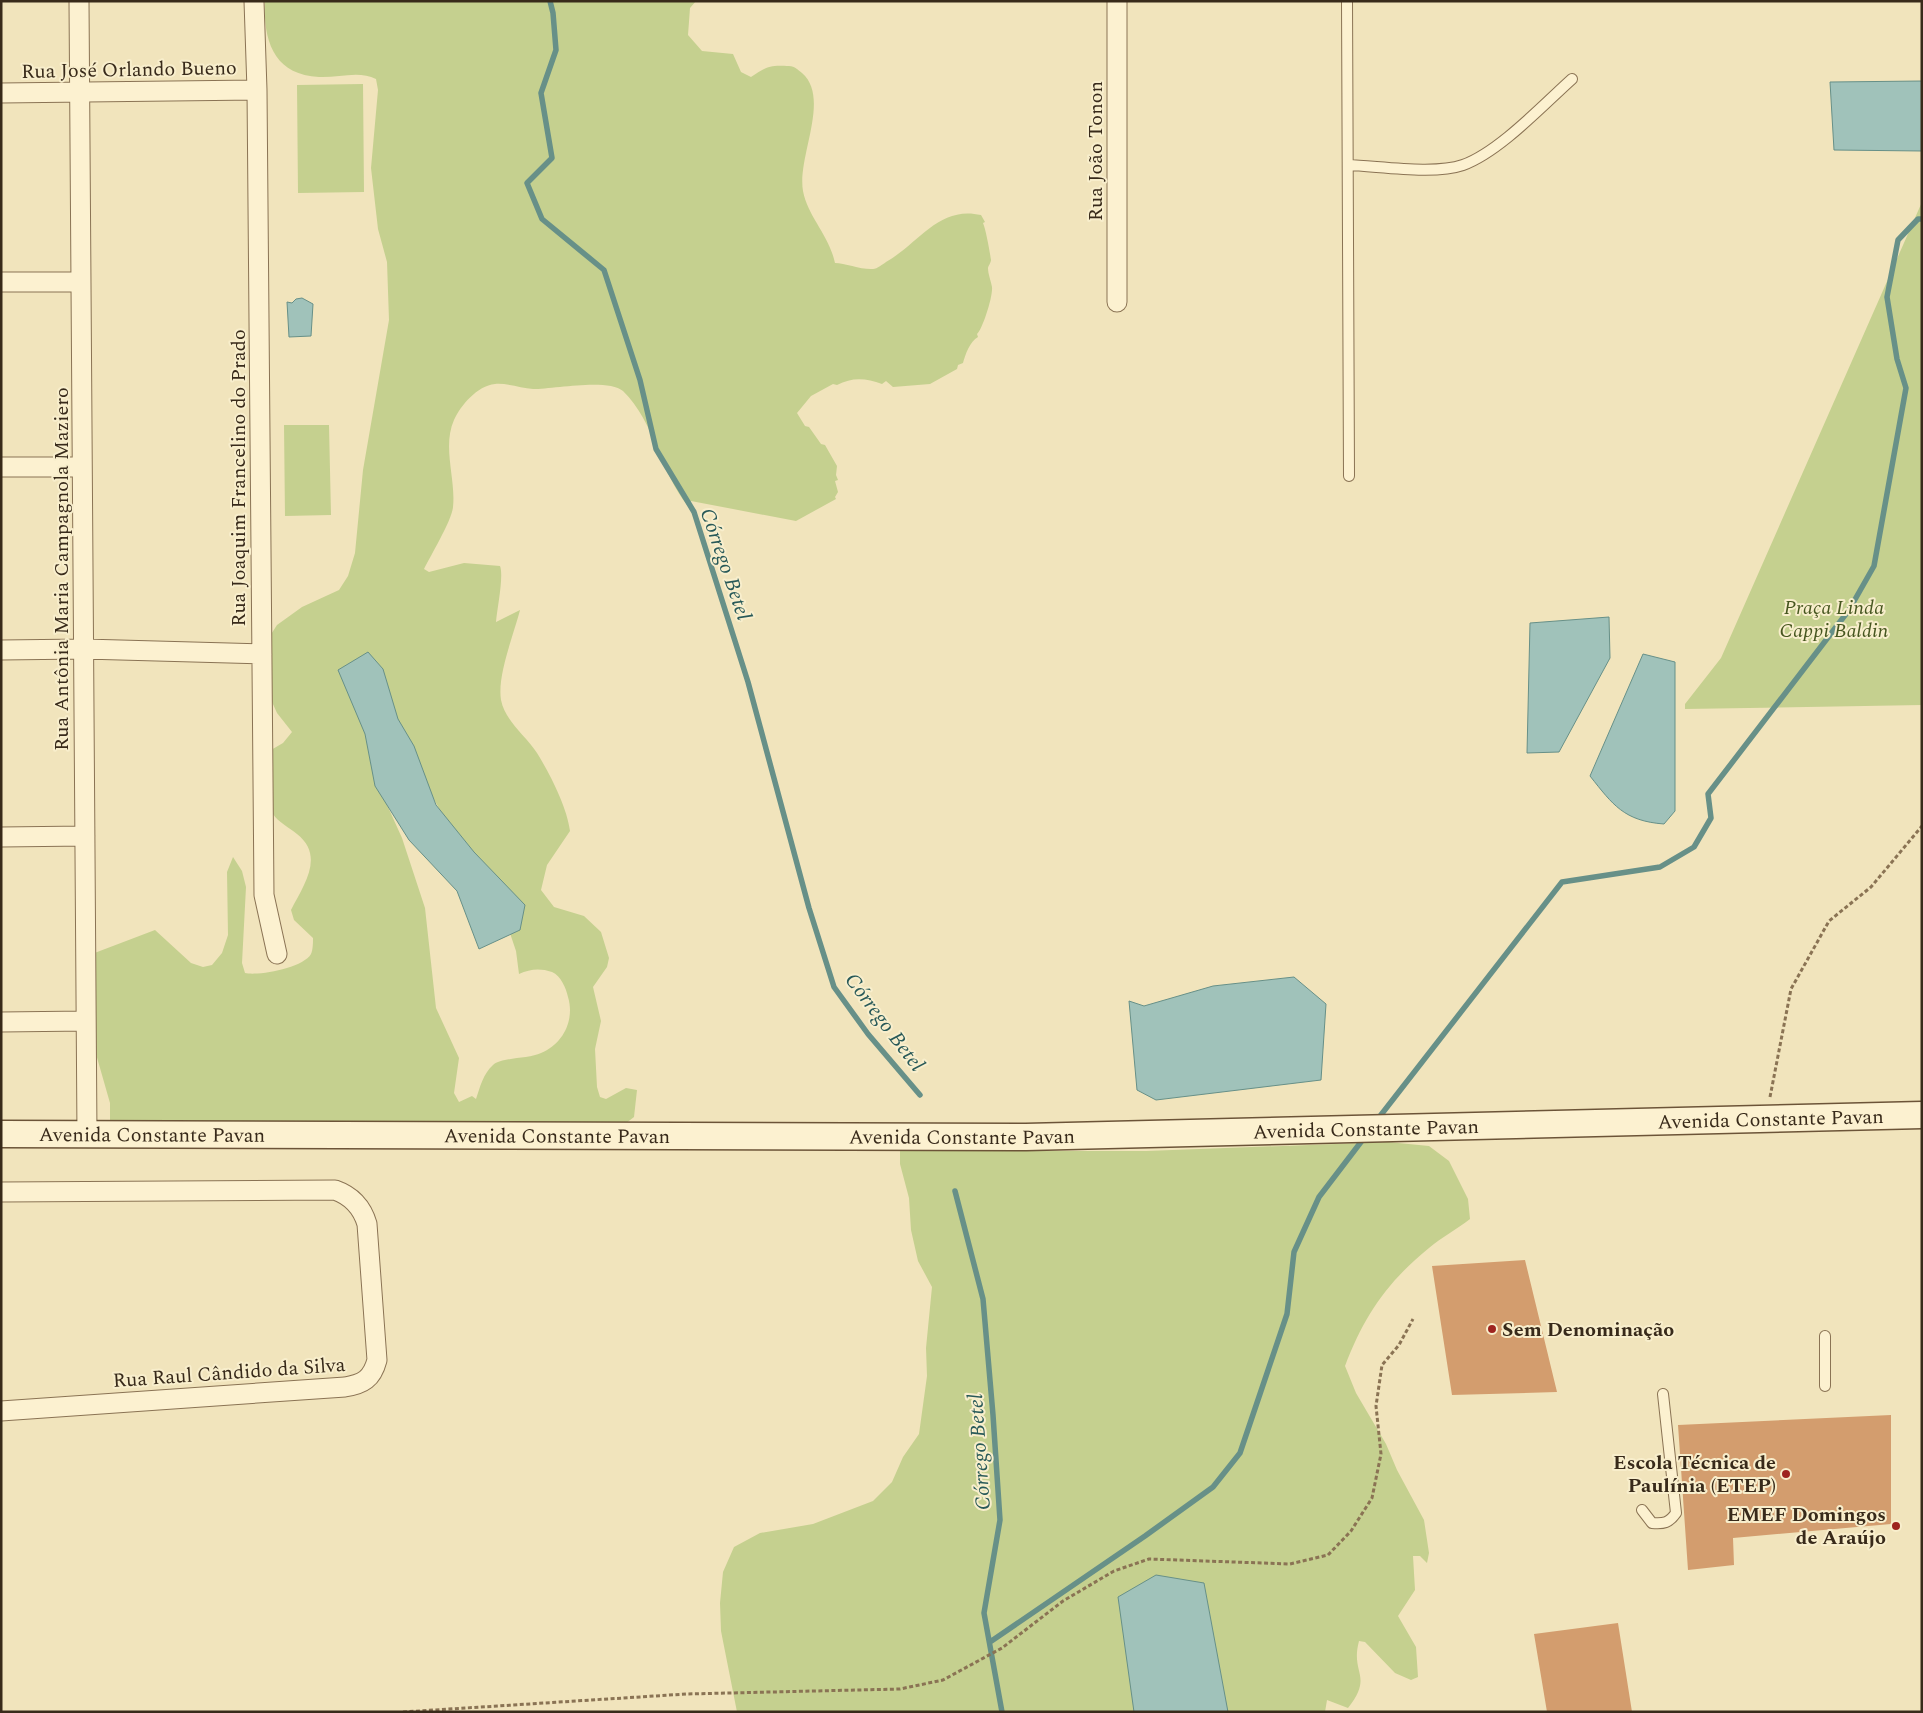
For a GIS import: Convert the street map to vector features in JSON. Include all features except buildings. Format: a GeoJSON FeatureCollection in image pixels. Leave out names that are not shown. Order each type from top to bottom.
{"type":"FeatureCollection","features":[{"type":"Feature","properties":{"kind":"street","name":"Rua Antônia Maria Campagnola Maziero"},"geometry":{"type":"LineString","coordinates":[[79,1],[87,1136]]}},
{"type":"Feature","properties":{"kind":"street","name":"Rua Joaquim Francelino do Prado"},"geometry":{"type":"LineString","coordinates":[[254,1],[257,90],[264,895],[277,954]]}},
{"type":"Feature","properties":{"kind":"street","name":"Rua João Tonon"},"geometry":{"type":"LineString","coordinates":[[1117,1],[1117,302]]}},
{"type":"Feature","properties":{"kind":"street","name":"Rua José Orlando Bueno"},"geometry":{"type":"LineString","coordinates":[[1,93],[257,90]]}},
{"type":"Feature","properties":{"kind":"street"},"geometry":{"type":"LineString","coordinates":[[1,282],[81,282]]}},
{"type":"Feature","properties":{"kind":"street"},"geometry":{"type":"LineString","coordinates":[[1,467],[82,467]]}},
{"type":"Feature","properties":{"kind":"street"},"geometry":{"type":"LineString","coordinates":[[1,650],[84,649],[262,654]]}},
{"type":"Feature","properties":{"kind":"street"},"geometry":{"type":"LineString","coordinates":[[1,837],[85,836]]}},
{"type":"Feature","properties":{"kind":"street"},"geometry":{"type":"LineString","coordinates":[[1,1022],[86,1021]]}},
{"type":"Feature","properties":{"kind":"street","name":"Avenida Constante Pavan"},"geometry":{"type":"LineString","coordinates":[[1,1134],[87,1136],[1026,1137],[1922,1115]]}},
{"type":"Feature","properties":{"kind":"street","name":"Rua Raul Cândido da Silva"},"geometry":{"type":"LineString","coordinates":[[1,1192],[335,1190],[343,1193],[358,1204],[367,1224],[377,1360],[374,1371],[368,1380],[345,1387],[1,1411]]}},
{"type":"Feature","properties":{"kind":"lane"},"geometry":{"type":"LineString","coordinates":[[1347,1],[1349,476]]}},
{"type":"Feature","properties":{"kind":"lane"},"geometry":{"type":"LineString","coordinates":[[1348,164],[1429,170],[1463,165],[1494,148],[1572,79]]}},
{"type":"Feature","properties":{"kind":"lane"},"geometry":{"type":"LineString","coordinates":[[1825,1386],[1826,1336]]}},
{"type":"Feature","properties":{"kind":"lane"},"geometry":{"type":"LineString","coordinates":[[1642,1510],[1652,1523],[1662,1524],[1670,1521],[1676,1513],[1664,1394]]}},
{"type":"Feature","properties":{"kind":"path"},"geometry":{"type":"LineString","coordinates":[[1766,1119],[1791,989],[1829,921],[1871,888],[1922,826]]}},
{"type":"Feature","properties":{"kind":"path"},"geometry":{"type":"LineString","coordinates":[[403,1712],[686,1694],[900,1689],[943,1680],[1002,1648],[1063,1601],[1114,1571],[1149,1559],[1290,1564],[1328,1554],[1351,1531],[1372,1498],[1381,1454],[1376,1406],[1382,1365],[1399,1345],[1413,1319]]}},
{"type":"Feature","properties":{"kind":"green space"},"geometry":{"type":"Polygon","coordinates":[[[265,1],[696,1],[690,8],[688,35],[702,51],[733,54],[741,72],[751,77],[769,67],[793,67],[802,73],[810,84],[814,97],[811,129],[802,177],[803,191],[809,209],[828,244],[835,263],[875,269],[941,221],[966,213],[981,215],[985,222],[983,223],[991,260],[988,273],[992,292],[984,320],[977,334],[978,337],[970,345],[963,363],[958,365],[957,369],[930,384],[893,387],[886,381],[882,384],[859,379],[837,385],[833,384],[811,396],[797,413],[805,426],[809,427],[821,444],[825,445],[837,466],[836,475],[838,480],[835,481],[838,492],[835,497],[836,499],[796,521],[691,501],[688,506],[678,493],[643,417],[634,403],[623,391],[616,387],[580,385],[533,389],[495,384],[482,388],[470,397],[454,420],[449,441],[453,496],[452,513],[424,569],[429,572],[464,563],[500,566],[501,585],[496,622],[520,610],[501,679],[501,700],[507,715],[537,753],[547,771],[562,801],[570,831],[547,865],[541,890],[554,907],[584,916],[601,932],[609,958],[607,967],[593,987],[601,1021],[595,1049],[597,1087],[600,1097],[606,1099],[626,1088],[637,1090],[634,1117],[621,1127],[115,1128],[110,1120],[110,1103],[96,1054],[84,957],[155,930],[191,963],[203,967],[212,965],[222,953],[228,935],[227,872],[233,857],[242,871],[246,887],[242,963],[245,973],[270,972],[290,967],[306,959],[311,954],[313,948],[313,938],[294,920],[291,910],[306,881],[311,861],[310,852],[297,834],[275,817],[267,798],[266,782],[271,750],[283,743],[292,732],[277,713],[263,682],[266,642],[277,625],[302,607],[339,590],[348,576],[355,553],[363,470],[389,320],[387,262],[378,229],[371,168],[378,90],[376,79],[363,75],[319,77],[304,75],[291,70],[274,53],[269,42],[265,1]],[[379,699],[374,776],[402,838],[425,908],[436,1008],[459,1058],[454,1093],[459,1102],[472,1096],[476,1099],[484,1077],[497,1062],[536,1055],[555,1044],[565,1030],[570,1014],[570,1006],[563,983],[552,972],[531,970],[519,974],[516,951],[491,877],[459,845],[379,699]]]}},
{"type":"Feature","properties":{"kind":"green space"},"geometry":{"type":"Polygon","coordinates":[[[363,84],[364,192],[298,193],[297,85],[363,84]]]}},
{"type":"Feature","properties":{"kind":"green space","name":"Praça Linda Cappi Baldin"},"geometry":{"type":"Polygon","coordinates":[[[1922,202],[1922,705],[1685,709],[1685,704],[1721,658],[1922,202]]]}},
{"type":"Feature","properties":{"kind":"green space"},"geometry":{"type":"Polygon","coordinates":[[[284,425],[329,425],[331,515],[285,516],[284,425]]]}},
{"type":"Feature","properties":{"kind":"green space"},"geometry":{"type":"Polygon","coordinates":[[[1388,1142],[1429,1146],[1449,1161],[1468,1199],[1470,1219],[1429,1248],[1389,1287],[1360,1331],[1345,1366],[1356,1393],[1386,1444],[1397,1470],[1424,1520],[1429,1553],[1427,1563],[1420,1556],[1413,1556],[1415,1590],[1398,1616],[1416,1647],[1418,1677],[1411,1680],[1395,1673],[1365,1642],[1359,1641],[1357,1661],[1361,1681],[1356,1697],[1348,1708],[1327,1700],[1325,1712],[737,1712],[721,1631],[720,1603],[723,1572],[734,1547],[760,1533],[813,1524],[873,1501],[892,1482],[903,1457],[919,1434],[927,1376],[926,1348],[932,1287],[918,1261],[911,1230],[909,1198],[900,1164],[900,1151],[1146,1151],[1388,1142]]]}},
{"type":"Feature","properties":{"kind":"water"},"geometry":{"type":"Polygon","coordinates":[[[1922,81],[1922,151],[1834,150],[1830,82],[1922,81]]]}},
{"type":"Feature","properties":{"kind":"water"},"geometry":{"type":"Polygon","coordinates":[[[302,298],[313,304],[311,336],[289,337],[287,302],[292,303],[296,299],[302,298]]]}},
{"type":"Feature","properties":{"kind":"water"},"geometry":{"type":"Polygon","coordinates":[[[1609,617],[1610,658],[1559,752],[1527,753],[1530,623],[1609,617]]]}},
{"type":"Feature","properties":{"kind":"water"},"geometry":{"type":"Polygon","coordinates":[[[368,652],[383,669],[398,719],[414,746],[436,805],[474,852],[525,905],[520,930],[479,949],[457,891],[409,840],[375,786],[365,734],[338,670],[368,652]]]}},
{"type":"Feature","properties":{"kind":"water"},"geometry":{"type":"Polygon","coordinates":[[[1643,654],[1675,662],[1675,811],[1664,824],[1639,819],[1621,810],[1590,776],[1643,654]]]}},
{"type":"Feature","properties":{"kind":"water"},"geometry":{"type":"Polygon","coordinates":[[[1294,977],[1326,1004],[1321,1080],[1156,1100],[1137,1090],[1129,1001],[1144,1006],[1213,986],[1294,977]]]}},
{"type":"Feature","properties":{"kind":"water"},"geometry":{"type":"Polygon","coordinates":[[[1156,1575],[1204,1583],[1228,1712],[1134,1712],[1118,1597],[1156,1575]]]}},
{"type":"Feature","properties":{"kind":"waterway","name":"Córrego Betel"},"geometry":{"type":"LineString","coordinates":[[550,1],[553,13],[556,50],[541,93],[552,158],[527,183],[542,219],[604,270],[640,380],[656,449],[694,512],[748,682],[809,908],[834,987],[868,1034],[920,1095]]}},
{"type":"Feature","properties":{"kind":"waterway"},"geometry":{"type":"LineString","coordinates":[[1377,1120],[1562,882],[1660,867],[1694,847],[1711,818],[1708,794],[1849,610],[1874,566],[1906,388],[1897,359],[1887,297],[1898,240],[1918,219],[1922,219]]}},
{"type":"Feature","properties":{"kind":"waterway"},"geometry":{"type":"LineString","coordinates":[[990,1642],[1213,1487],[1240,1453],[1287,1314],[1294,1252],[1319,1197],[1364,1138]]}},
{"type":"Feature","properties":{"kind":"waterway","name":"Córrego Betel"},"geometry":{"type":"LineString","coordinates":[[955,1191],[983,1299],[1000,1520],[984,1613],[1002,1712]]}},
{"type":"Feature","properties":{"kind":"place","name":"Sem Denominação"},"geometry":{"type":"Point","coordinates":[1492,1329]}},
{"type":"Feature","properties":{"kind":"place","name":"Escola Técnica de Paulínia (ETEP)"},"geometry":{"type":"Point","coordinates":[1786,1474]}},
{"type":"Feature","properties":{"kind":"place","name":"EMEF Domingos de Araújo"},"geometry":{"type":"Point","coordinates":[1896,1526]}}]}
